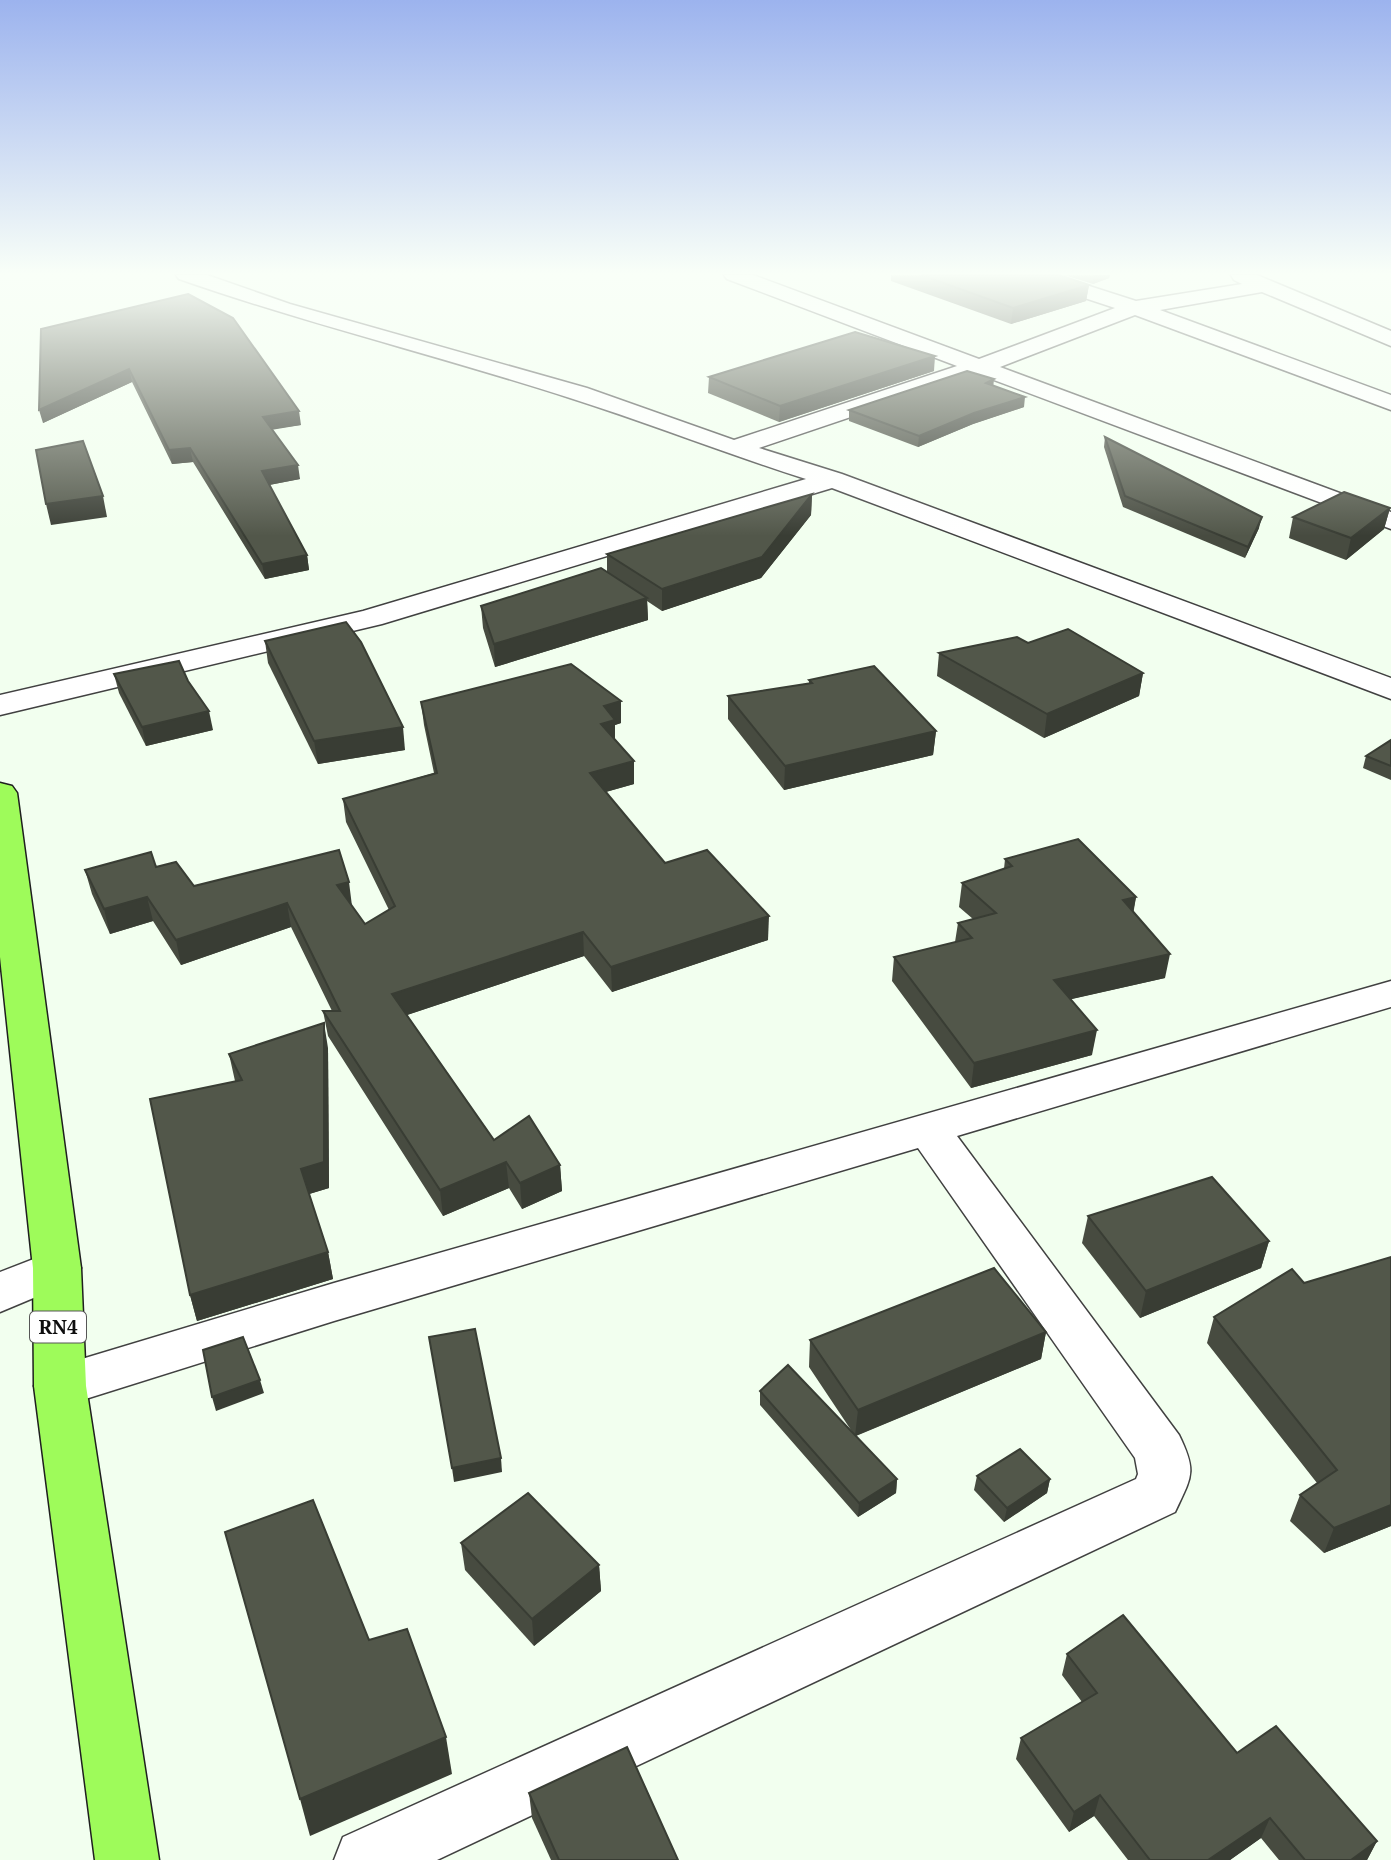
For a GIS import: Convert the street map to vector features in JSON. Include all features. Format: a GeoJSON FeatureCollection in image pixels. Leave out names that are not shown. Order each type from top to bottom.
{"type":"FeatureCollection","features":[{"type":"Feature","properties":{"kind":"highway","name":"RN4"},"geometry":{"type":"LineString","coordinates":[[0,793],[57,1268],[60,1386],[127,1860]]}},
{"type":"Feature","properties":{"kind":"street"},"geometry":{"type":"LineString","coordinates":[[470,362],[579,393],[734,448],[834,479],[1391,689]]}},
{"type":"Feature","properties":{"kind":"street"},"geometry":{"type":"LineString","coordinates":[[967,362],[1391,521]]}},
{"type":"Feature","properties":{"kind":"street"},"geometry":{"type":"LineString","coordinates":[[734,448],[989,362]]}},
{"type":"Feature","properties":{"kind":"street"},"geometry":{"type":"LineString","coordinates":[[1280,362],[1391,403]]}},
{"type":"Feature","properties":{"kind":"street"},"geometry":{"type":"LineString","coordinates":[[0,705],[371,618],[834,479]]}},
{"type":"Feature","properties":{"kind":"street"},"geometry":{"type":"LineString","coordinates":[[60,1386],[334,1302],[1391,994]]}},
{"type":"Feature","properties":{"kind":"street"},"geometry":{"type":"LineString","coordinates":[[366,1860],[1156,1495],[1165,1474],[1160,1451],[928,1129]]}},
{"type":"Feature","properties":{"kind":"street"},"geometry":{"type":"LineString","coordinates":[[0,1293],[57,1268]]}},
{"type":"Feature","properties":{"kind":"building"},"geometry":{"type":"Polygon","coordinates":[[[40,362],[264,362],[299,411],[263,417],[298,465],[262,471],[307,555],[262,564],[190,448],[169,450],[129,369],[39,410],[40,362]]]}},
{"type":"Feature","properties":{"kind":"building"},"geometry":{"type":"Polygon","coordinates":[[[758,362],[917,362],[780,406],[709,377],[758,362]]]}},
{"type":"Feature","properties":{"kind":"building"},"geometry":{"type":"Polygon","coordinates":[[[967,371],[994,379],[986,383],[1025,397],[974,413],[919,436],[849,410],[967,371]]]}},
{"type":"Feature","properties":{"kind":"building"},"geometry":{"type":"Polygon","coordinates":[[[1105,437],[1262,517],[1248,547],[1125,496],[1105,437]]]}},
{"type":"Feature","properties":{"kind":"building"},"geometry":{"type":"Polygon","coordinates":[[[83,441],[103,496],[46,504],[36,450],[83,441]]]}},
{"type":"Feature","properties":{"kind":"building"},"geometry":{"type":"Polygon","coordinates":[[[1344,492],[1390,508],[1351,538],[1293,517],[1344,492]]]}},
{"type":"Feature","properties":{"kind":"building"},"geometry":{"type":"Polygon","coordinates":[[[812,494],[762,557],[662,589],[607,554],[812,494]]]}},
{"type":"Feature","properties":{"kind":"building"},"geometry":{"type":"Polygon","coordinates":[[[601,568],[647,598],[494,644],[481,606],[601,568]]]}},
{"type":"Feature","properties":{"kind":"building"},"geometry":{"type":"Polygon","coordinates":[[[346,622],[361,642],[403,727],[314,741],[265,641],[346,622]]]}},
{"type":"Feature","properties":{"kind":"building"},"geometry":{"type":"Polygon","coordinates":[[[1068,629],[1143,673],[1047,714],[939,653],[1017,637],[1028,643],[1068,629]]]}},
{"type":"Feature","properties":{"kind":"building"},"geometry":{"type":"Polygon","coordinates":[[[179,661],[188,681],[209,711],[142,727],[114,674],[179,661]]]}},
{"type":"Feature","properties":{"kind":"building"},"geometry":{"type":"Polygon","coordinates":[[[571,664],[621,701],[604,706],[615,720],[601,724],[634,761],[590,773],[665,863],[707,850],[769,916],[611,967],[583,932],[392,994],[494,1140],[529,1116],[560,1165],[520,1183],[506,1162],[440,1190],[323,1011],[340,1011],[287,903],[176,940],[147,897],[104,909],[85,870],[151,852],[156,867],[176,862],[194,886],[339,850],[349,882],[337,885],[365,924],[395,906],[343,799],[437,773],[421,702],[571,664]]]}},
{"type":"Feature","properties":{"kind":"building"},"geometry":{"type":"Polygon","coordinates":[[[874,666],[936,731],[785,766],[728,696],[812,683],[809,680],[874,666]]]}},
{"type":"Feature","properties":{"kind":"building"},"geometry":{"type":"Polygon","coordinates":[[[1391,740],[1391,766],[1366,756],[1391,740]]]}},
{"type":"Feature","properties":{"kind":"building"},"geometry":{"type":"Polygon","coordinates":[[[1078,839],[1136,897],[1123,900],[1170,954],[1054,980],[1097,1030],[974,1063],[894,957],[972,938],[958,923],[996,913],[962,883],[1012,866],[1005,859],[1078,839]]]}},
{"type":"Feature","properties":{"kind":"building"},"geometry":{"type":"Polygon","coordinates":[[[324,1023],[324,1162],[301,1169],[328,1252],[190,1295],[150,1099],[242,1080],[229,1054],[324,1023]]]}},
{"type":"Feature","properties":{"kind":"building"},"geometry":{"type":"Polygon","coordinates":[[[1212,1177],[1269,1241],[1146,1291],[1088,1216],[1212,1177]]]}},
{"type":"Feature","properties":{"kind":"building"},"geometry":{"type":"Polygon","coordinates":[[[1391,1257],[1391,1505],[1334,1528],[1300,1495],[1337,1470],[1214,1317],[1292,1269],[1304,1283],[1391,1257]]]}},
{"type":"Feature","properties":{"kind":"building"},"geometry":{"type":"Polygon","coordinates":[[[994,1268],[1046,1332],[858,1410],[810,1340],[994,1268]]]}},
{"type":"Feature","properties":{"kind":"building"},"geometry":{"type":"Polygon","coordinates":[[[475,1329],[501,1458],[452,1468],[429,1337],[475,1329]]]}},
{"type":"Feature","properties":{"kind":"building"},"geometry":{"type":"Polygon","coordinates":[[[243,1337],[260,1380],[212,1397],[203,1350],[243,1337]]]}},
{"type":"Feature","properties":{"kind":"building"},"geometry":{"type":"Polygon","coordinates":[[[788,1365],[897,1479],[859,1503],[760,1391],[788,1365]]]}},
{"type":"Feature","properties":{"kind":"building"},"geometry":{"type":"Polygon","coordinates":[[[1020,1449],[1050,1479],[1007,1508],[977,1476],[1020,1449]]]}},
{"type":"Feature","properties":{"kind":"building"},"geometry":{"type":"Polygon","coordinates":[[[528,1493],[599,1565],[532,1619],[461,1543],[528,1493]]]}},
{"type":"Feature","properties":{"kind":"building"},"geometry":{"type":"Polygon","coordinates":[[[313,1500],[369,1640],[407,1629],[446,1737],[300,1799],[225,1532],[313,1500]]]}},
{"type":"Feature","properties":{"kind":"building"},"geometry":{"type":"Polygon","coordinates":[[[1123,1615],[1237,1753],[1276,1726],[1377,1841],[1351,1860],[1305,1860],[1270,1818],[1208,1860],[1150,1860],[1100,1795],[1074,1812],[1021,1738],[1097,1693],[1067,1654],[1123,1615]]]}},
{"type":"Feature","properties":{"kind":"building"},"geometry":{"type":"Polygon","coordinates":[[[627,1747],[678,1860],[559,1860],[529,1793],[627,1747]]]}}]}
